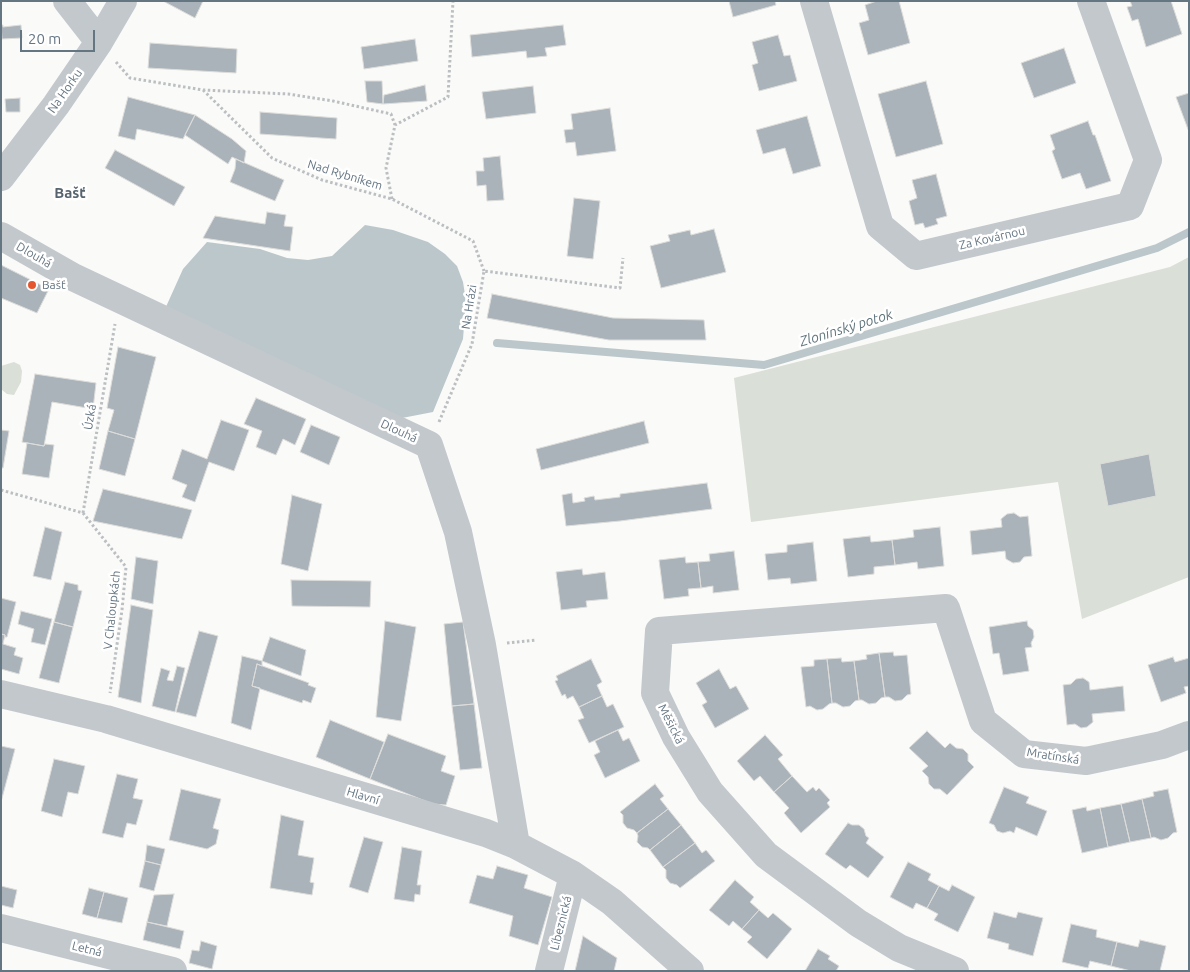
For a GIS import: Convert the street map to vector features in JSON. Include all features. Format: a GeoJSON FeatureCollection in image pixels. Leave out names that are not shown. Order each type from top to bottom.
{"type":"FeatureCollection","features":[{"type":"Feature","properties":{"kind":"street"},"geometry":{"type":"LineString","coordinates":[[67,1],[99,42]]}},
{"type":"Feature","properties":{"kind":"street","name":"Na Horku"},"geometry":{"type":"LineString","coordinates":[[1,177],[56,105],[99,42],[123,1]]}},
{"type":"Feature","properties":{"kind":"street","name":"Za Kovárnou"},"geometry":{"type":"LineString","coordinates":[[814,1],[880,226],[916,256],[1130,206],[1148,160],[1091,1]]}},
{"type":"Feature","properties":{"kind":"street","name":"Dlouhá"},"geometry":{"type":"LineString","coordinates":[[1,236],[73,277],[429,445],[458,532],[482,645],[516,845]]}},
{"type":"Feature","properties":{"kind":"street","name":"Mratínská"},"geometry":{"type":"LineString","coordinates":[[946,608],[983,721],[1024,754],[1086,761],[1162,745],[1189,735]]}},
{"type":"Feature","properties":{"kind":"street","name":"Měšická"},"geometry":{"type":"LineString","coordinates":[[946,608],[659,631],[655,693],[676,737],[710,792],[766,855],[858,924],[899,948],[955,971]]}},
{"type":"Feature","properties":{"kind":"street","name":"Hlavní"},"geometry":{"type":"LineString","coordinates":[[1,694],[106,719],[478,830],[516,845],[573,875],[612,902],[690,971]]}},
{"type":"Feature","properties":{"kind":"street","name":"Líbeznická"},"geometry":{"type":"LineString","coordinates":[[549,971],[573,875]]}},
{"type":"Feature","properties":{"kind":"street","name":"Letná"},"geometry":{"type":"LineString","coordinates":[[1,928],[173,971]]}},
{"type":"Feature","properties":{"kind":"path"},"geometry":{"type":"LineString","coordinates":[[99,42],[130,78],[203,90],[288,94],[333,101],[391,114],[395,125],[448,97],[453,1]]}},
{"type":"Feature","properties":{"kind":"path","name":"Nad Rybníkem"},"geometry":{"type":"LineString","coordinates":[[203,90],[272,158],[322,180],[392,199],[473,241],[484,271]]}},
{"type":"Feature","properties":{"kind":"path","name":"Nad Rybníkem"},"geometry":{"type":"LineString","coordinates":[[392,199],[386,168],[395,125]]}},
{"type":"Feature","properties":{"kind":"path","name":"Na Hrázi"},"geometry":{"type":"LineString","coordinates":[[429,445],[472,344],[484,271],[620,288],[623,258]]}},
{"type":"Feature","properties":{"kind":"path","name":"Úzká"},"geometry":{"type":"LineString","coordinates":[[83,513],[115,323]]}},
{"type":"Feature","properties":{"kind":"path"},"geometry":{"type":"LineString","coordinates":[[1,490],[83,513]]}},
{"type":"Feature","properties":{"kind":"path","name":"V Chaloupkách"},"geometry":{"type":"LineString","coordinates":[[83,513],[126,567],[122,610],[106,719]]}},
{"type":"Feature","properties":{"kind":"shaded area"},"geometry":{"type":"Polygon","coordinates":[[[365,225],[393,230],[428,242],[445,254],[457,266],[463,282],[466,301],[463,339],[433,412],[402,418],[165,309],[183,269],[207,242],[260,249],[287,258],[308,260],[332,256],[365,225]]]}},
{"type":"Feature","properties":{"kind":"shaded area"},"geometry":{"type":"Polygon","coordinates":[[[1189,257],[1189,577],[1082,619],[1058,482],[751,522],[734,378],[1170,267],[1189,257]]]}},
{"type":"Feature","properties":{"kind":"shaded area"},"geometry":{"type":"Polygon","coordinates":[[[14,362],[20,365],[22,371],[21,382],[14,395],[7,394],[1,389],[1,366],[14,362]]]}},
{"type":"Feature","properties":{"kind":"building"},"geometry":{"type":"Polygon","coordinates":[[[163,1],[203,1],[195,18],[163,1]]]}},
{"type":"Feature","properties":{"kind":"building"},"geometry":{"type":"Polygon","coordinates":[[[729,1],[775,1],[776,5],[733,17],[729,1]]]}},
{"type":"Feature","properties":{"kind":"building"},"geometry":{"type":"Polygon","coordinates":[[[877,1],[899,1],[910,43],[868,55],[859,23],[869,20],[865,5],[877,1]]]}},
{"type":"Feature","properties":{"kind":"building"},"geometry":{"type":"Polygon","coordinates":[[[1130,1],[1171,1],[1182,34],[1146,47],[1138,19],[1132,21],[1127,7],[1132,6],[1130,1]]]}},
{"type":"Feature","properties":{"kind":"building"},"geometry":{"type":"Polygon","coordinates":[[[1,25],[3,27],[21,25],[22,38],[2,39],[1,25]]]}},
{"type":"Feature","properties":{"kind":"building"},"geometry":{"type":"Polygon","coordinates":[[[563,25],[566,45],[545,48],[547,56],[527,58],[526,51],[472,57],[470,35],[563,25]]]}},
{"type":"Feature","properties":{"kind":"building"},"geometry":{"type":"Polygon","coordinates":[[[778,35],[784,56],[790,55],[797,81],[759,91],[752,65],[758,63],[752,42],[778,35]]]}},
{"type":"Feature","properties":{"kind":"building"},"geometry":{"type":"Polygon","coordinates":[[[415,39],[418,61],[364,69],[361,47],[415,39]]]}},
{"type":"Feature","properties":{"kind":"building"},"geometry":{"type":"Polygon","coordinates":[[[150,43],[237,49],[236,73],[148,68],[150,43]]]}},
{"type":"Feature","properties":{"kind":"building"},"geometry":{"type":"Polygon","coordinates":[[[1064,48],[1076,83],[1034,98],[1021,63],[1064,48]]]}},
{"type":"Feature","properties":{"kind":"building"},"geometry":{"type":"Polygon","coordinates":[[[365,81],[382,81],[383,104],[367,102],[365,81]]]}},
{"type":"Feature","properties":{"kind":"building"},"geometry":{"type":"Polygon","coordinates":[[[926,81],[943,144],[896,157],[878,94],[926,81]]]}},
{"type":"Feature","properties":{"kind":"building"},"geometry":{"type":"Polygon","coordinates":[[[425,85],[427,101],[383,104],[384,95],[425,85]]]}},
{"type":"Feature","properties":{"kind":"building"},"geometry":{"type":"Polygon","coordinates":[[[533,86],[536,113],[486,119],[482,92],[533,86]]]}},
{"type":"Feature","properties":{"kind":"building"},"geometry":{"type":"Polygon","coordinates":[[[1189,93],[1189,132],[1176,97],[1189,93]]]}},
{"type":"Feature","properties":{"kind":"building"},"geometry":{"type":"Polygon","coordinates":[[[128,97],[195,115],[183,139],[137,129],[135,140],[118,136],[128,97]]]}},
{"type":"Feature","properties":{"kind":"building"},"geometry":{"type":"Polygon","coordinates":[[[20,98],[20,112],[6,112],[5,99],[20,98]]]}},
{"type":"Feature","properties":{"kind":"building"},"geometry":{"type":"Polygon","coordinates":[[[610,108],[616,151],[577,156],[575,142],[566,143],[564,130],[573,129],[571,114],[610,108]]]}},
{"type":"Feature","properties":{"kind":"building"},"geometry":{"type":"Polygon","coordinates":[[[260,112],[337,118],[336,139],[260,134],[260,112]]]}},
{"type":"Feature","properties":{"kind":"building"},"geometry":{"type":"Polygon","coordinates":[[[195,115],[232,139],[246,151],[244,163],[232,157],[228,164],[185,135],[195,115]]]}},
{"type":"Feature","properties":{"kind":"building"},"geometry":{"type":"Polygon","coordinates":[[[807,116],[821,166],[793,174],[785,148],[763,154],[756,130],[807,116]]]}},
{"type":"Feature","properties":{"kind":"building"},"geometry":{"type":"Polygon","coordinates":[[[1088,121],[1093,135],[1095,135],[1111,181],[1086,189],[1080,173],[1062,179],[1052,151],[1055,149],[1050,135],[1088,121]]]}},
{"type":"Feature","properties":{"kind":"building"},"geometry":{"type":"Polygon","coordinates":[[[115,150],[185,187],[174,206],[105,168],[115,150]]]}},
{"type":"Feature","properties":{"kind":"building"},"geometry":{"type":"Polygon","coordinates":[[[500,156],[504,200],[487,201],[486,185],[477,186],[476,171],[484,171],[483,158],[500,156]]]}},
{"type":"Feature","properties":{"kind":"building"},"geometry":{"type":"Polygon","coordinates":[[[236,159],[284,180],[275,201],[230,182],[235,169],[236,159]]]}},
{"type":"Feature","properties":{"kind":"building"},"geometry":{"type":"Polygon","coordinates":[[[936,174],[947,216],[936,219],[938,224],[925,228],[923,223],[915,225],[909,201],[917,198],[912,180],[936,174]]]}},
{"type":"Feature","properties":{"kind":"building"},"geometry":{"type":"Polygon","coordinates":[[[574,198],[600,201],[593,259],[567,256],[574,198]]]}},
{"type":"Feature","properties":{"kind":"building"},"geometry":{"type":"Polygon","coordinates":[[[267,212],[286,215],[284,226],[293,227],[290,251],[203,238],[215,216],[265,224],[267,212]]]}},
{"type":"Feature","properties":{"kind":"building"},"geometry":{"type":"Polygon","coordinates":[[[714,229],[726,272],[661,288],[650,246],[670,241],[668,235],[690,230],[691,235],[714,229]]]}},
{"type":"Feature","properties":{"kind":"building"},"geometry":{"type":"Polygon","coordinates":[[[1,265],[49,289],[37,313],[1,298],[1,265]]]}},
{"type":"Feature","properties":{"kind":"building"},"geometry":{"type":"Polygon","coordinates":[[[492,294],[613,318],[704,320],[706,340],[609,340],[487,318],[492,294]]]}},
{"type":"Feature","properties":{"kind":"building"},"geometry":{"type":"Polygon","coordinates":[[[118,347],[156,357],[135,439],[108,431],[114,410],[107,408],[118,347]]]}},
{"type":"Feature","properties":{"kind":"building"},"geometry":{"type":"Polygon","coordinates":[[[35,374],[96,383],[93,409],[52,402],[44,446],[22,442],[35,374]]]}},
{"type":"Feature","properties":{"kind":"building"},"geometry":{"type":"Polygon","coordinates":[[[256,398],[306,419],[295,445],[283,439],[276,455],[256,447],[262,431],[244,424],[256,398]]]}},
{"type":"Feature","properties":{"kind":"building"},"geometry":{"type":"Polygon","coordinates":[[[221,420],[249,430],[234,471],[209,462],[195,502],[182,497],[187,485],[172,479],[182,449],[207,459],[221,420]]]}},
{"type":"Feature","properties":{"kind":"building"},"geometry":{"type":"Polygon","coordinates":[[[644,421],[649,443],[541,470],[536,449],[644,421]]]}},
{"type":"Feature","properties":{"kind":"building"},"geometry":{"type":"Polygon","coordinates":[[[311,425],[340,437],[329,465],[300,452],[311,425]]]}},
{"type":"Feature","properties":{"kind":"building"},"geometry":{"type":"Polygon","coordinates":[[[1,430],[9,431],[3,468],[1,468],[1,430]]]}},
{"type":"Feature","properties":{"kind":"building"},"geometry":{"type":"Polygon","coordinates":[[[108,431],[135,439],[125,476],[99,469],[108,431]]]}},
{"type":"Feature","properties":{"kind":"building"},"geometry":{"type":"Polygon","coordinates":[[[27,443],[44,446],[45,444],[54,445],[49,478],[22,474],[27,443]]]}},
{"type":"Feature","properties":{"kind":"building"},"geometry":{"type":"Polygon","coordinates":[[[1149,454],[1156,496],[1108,506],[1100,464],[1149,454]]]}},
{"type":"Feature","properties":{"kind":"building"},"geometry":{"type":"Polygon","coordinates":[[[707,483],[712,509],[566,526],[562,495],[572,493],[573,503],[585,501],[584,498],[594,496],[595,500],[620,497],[620,494],[707,483]]]}},
{"type":"Feature","properties":{"kind":"building"},"geometry":{"type":"Polygon","coordinates":[[[103,489],[192,510],[182,539],[93,521],[103,489]]]}},
{"type":"Feature","properties":{"kind":"building"},"geometry":{"type":"Polygon","coordinates":[[[292,495],[322,504],[308,571],[281,564],[292,495]]]}},
{"type":"Feature","properties":{"kind":"building"},"geometry":{"type":"Polygon","coordinates":[[[1014,513],[1020,517],[1028,516],[1032,556],[1024,557],[1020,562],[1013,563],[1006,559],[1005,551],[972,555],[970,531],[1002,527],[1001,519],[1007,514],[1014,513]]]}},
{"type":"Feature","properties":{"kind":"building"},"geometry":{"type":"Polygon","coordinates":[[[45,527],[62,532],[51,580],[33,576],[45,527]]]}},
{"type":"Feature","properties":{"kind":"building"},"geometry":{"type":"Polygon","coordinates":[[[940,527],[944,566],[918,569],[917,562],[895,565],[892,540],[914,537],[913,530],[940,527]]]}},
{"type":"Feature","properties":{"kind":"building"},"geometry":{"type":"Polygon","coordinates":[[[870,536],[871,542],[892,540],[895,565],[874,567],[874,574],[848,577],[843,539],[870,536]]]}},
{"type":"Feature","properties":{"kind":"building"},"geometry":{"type":"Polygon","coordinates":[[[813,542],[817,581],[791,584],[790,578],[768,580],[765,554],[787,552],[787,545],[813,542]]]}},
{"type":"Feature","properties":{"kind":"building"},"geometry":{"type":"Polygon","coordinates":[[[734,551],[739,590],[713,593],[713,586],[701,588],[698,562],[710,561],[709,554],[734,551]]]}},
{"type":"Feature","properties":{"kind":"building"},"geometry":{"type":"Polygon","coordinates":[[[136,557],[158,561],[153,604],[131,599],[136,557]]]}},
{"type":"Feature","properties":{"kind":"building"},"geometry":{"type":"Polygon","coordinates":[[[685,557],[686,563],[698,562],[701,588],[688,589],[689,596],[664,599],[659,560],[685,557]]]}},
{"type":"Feature","properties":{"kind":"building"},"geometry":{"type":"Polygon","coordinates":[[[582,569],[583,575],[605,572],[608,599],[586,601],[587,607],[561,610],[556,572],[582,569]]]}},
{"type":"Feature","properties":{"kind":"building"},"geometry":{"type":"Polygon","coordinates":[[[291,580],[371,581],[370,607],[292,606],[291,580]]]}},
{"type":"Feature","properties":{"kind":"building"},"geometry":{"type":"Polygon","coordinates":[[[65,582],[78,585],[78,590],[82,591],[73,627],[54,622],[65,582]]]}},
{"type":"Feature","properties":{"kind":"building"},"geometry":{"type":"Polygon","coordinates":[[[1,598],[16,602],[7,637],[1,634],[1,598]]]}},
{"type":"Feature","properties":{"kind":"building"},"geometry":{"type":"Polygon","coordinates":[[[131,605],[153,610],[141,703],[118,697],[131,605]]]}},
{"type":"Feature","properties":{"kind":"building"},"geometry":{"type":"Polygon","coordinates":[[[21,611],[52,619],[45,645],[31,642],[34,629],[18,624],[21,611]]]}},
{"type":"Feature","properties":{"kind":"building"},"geometry":{"type":"Polygon","coordinates":[[[385,621],[416,627],[401,721],[376,717],[385,621]]]}},
{"type":"Feature","properties":{"kind":"building"},"geometry":{"type":"Polygon","coordinates":[[[1027,621],[1028,626],[1033,630],[1034,637],[1031,643],[1032,647],[1025,648],[1029,671],[1003,675],[999,653],[993,654],[989,627],[1027,621]]]}},
{"type":"Feature","properties":{"kind":"building"},"geometry":{"type":"Polygon","coordinates":[[[54,622],[73,627],[59,683],[39,678],[54,622]]]}},
{"type":"Feature","properties":{"kind":"building"},"geometry":{"type":"Polygon","coordinates":[[[463,622],[474,704],[452,706],[444,624],[463,622]]]}},
{"type":"Feature","properties":{"kind":"building"},"geometry":{"type":"Polygon","coordinates":[[[199,631],[218,636],[196,717],[176,712],[199,631]]]}},
{"type":"Feature","properties":{"kind":"building"},"geometry":{"type":"Polygon","coordinates":[[[1,634],[5,635],[3,644],[16,648],[14,655],[23,658],[19,674],[1,669],[1,634]]]}},
{"type":"Feature","properties":{"kind":"building"},"geometry":{"type":"Polygon","coordinates":[[[270,637],[306,650],[301,676],[262,661],[270,637]]]}},
{"type":"Feature","properties":{"kind":"building"},"geometry":{"type":"Polygon","coordinates":[[[893,652],[894,656],[907,655],[911,694],[902,700],[895,701],[885,697],[879,653],[893,652]]]}},
{"type":"Feature","properties":{"kind":"building"},"geometry":{"type":"Polygon","coordinates":[[[879,653],[885,697],[876,703],[869,704],[859,700],[854,661],[867,659],[866,655],[879,653]]]}},
{"type":"Feature","properties":{"kind":"building"},"geometry":{"type":"Polygon","coordinates":[[[242,656],[262,661],[262,666],[257,664],[252,686],[260,688],[251,730],[231,723],[242,656]]]}},
{"type":"Feature","properties":{"kind":"building"},"geometry":{"type":"Polygon","coordinates":[[[1173,657],[1175,662],[1189,658],[1189,686],[1184,687],[1186,693],[1161,702],[1148,665],[1173,657]]]}},
{"type":"Feature","properties":{"kind":"building"},"geometry":{"type":"Polygon","coordinates":[[[841,658],[842,662],[854,661],[859,700],[850,706],[843,707],[832,703],[827,659],[841,658]]]}},
{"type":"Feature","properties":{"kind":"building"},"geometry":{"type":"Polygon","coordinates":[[[591,659],[602,682],[597,685],[602,696],[579,707],[573,696],[567,699],[565,694],[562,696],[555,681],[558,680],[556,676],[591,659]]]}},
{"type":"Feature","properties":{"kind":"building"},"geometry":{"type":"Polygon","coordinates":[[[827,659],[832,703],[823,709],[817,710],[810,706],[806,707],[801,667],[814,666],[814,660],[827,659]]]}},
{"type":"Feature","properties":{"kind":"building"},"geometry":{"type":"Polygon","coordinates":[[[257,664],[309,683],[308,685],[316,688],[311,703],[303,700],[302,703],[252,686],[257,664]]]}},
{"type":"Feature","properties":{"kind":"building"},"geometry":{"type":"Polygon","coordinates":[[[177,666],[185,668],[175,712],[152,706],[161,668],[170,671],[167,680],[173,681],[177,666]]]}},
{"type":"Feature","properties":{"kind":"building"},"geometry":{"type":"Polygon","coordinates":[[[719,669],[730,689],[736,686],[749,709],[715,728],[702,705],[707,702],[696,683],[719,669]]]}},
{"type":"Feature","properties":{"kind":"building"},"geometry":{"type":"Polygon","coordinates":[[[1083,678],[1089,682],[1090,690],[1123,686],[1125,711],[1092,714],[1093,722],[1087,727],[1081,728],[1075,724],[1067,725],[1063,685],[1071,684],[1076,679],[1083,678]]]}},
{"type":"Feature","properties":{"kind":"building"},"geometry":{"type":"Polygon","coordinates":[[[602,696],[607,707],[613,704],[624,727],[589,743],[578,720],[584,718],[579,707],[602,696]]]}},
{"type":"Feature","properties":{"kind":"building"},"geometry":{"type":"Polygon","coordinates":[[[474,704],[482,768],[460,770],[452,706],[474,704]]]}},
{"type":"Feature","properties":{"kind":"building"},"geometry":{"type":"Polygon","coordinates":[[[330,720],[384,742],[370,779],[316,757],[330,720]]]}},
{"type":"Feature","properties":{"kind":"building"},"geometry":{"type":"Polygon","coordinates":[[[618,730],[623,741],[629,738],[640,761],[605,778],[594,755],[600,752],[595,741],[618,730]]]}},
{"type":"Feature","properties":{"kind":"building"},"geometry":{"type":"Polygon","coordinates":[[[927,731],[945,748],[950,743],[956,748],[963,749],[968,754],[968,761],[974,767],[947,795],[940,789],[934,789],[929,784],[928,777],[922,771],[928,766],[909,748],[927,731]]]}},
{"type":"Feature","properties":{"kind":"building"},"geometry":{"type":"Polygon","coordinates":[[[388,734],[446,756],[441,771],[455,776],[446,805],[433,804],[370,779],[388,734]]]}},
{"type":"Feature","properties":{"kind":"building"},"geometry":{"type":"Polygon","coordinates":[[[765,735],[783,755],[778,759],[792,776],[774,792],[760,776],[754,781],[737,761],[765,735]]]}},
{"type":"Feature","properties":{"kind":"building"},"geometry":{"type":"Polygon","coordinates":[[[1,746],[15,749],[1,802],[1,746]]]}},
{"type":"Feature","properties":{"kind":"building"},"geometry":{"type":"Polygon","coordinates":[[[54,759],[85,766],[78,794],[68,792],[62,817],[41,811],[54,759]]]}},
{"type":"Feature","properties":{"kind":"building"},"geometry":{"type":"Polygon","coordinates":[[[117,774],[138,779],[133,798],[143,800],[136,825],[127,823],[123,838],[102,833],[117,774]]]}},
{"type":"Feature","properties":{"kind":"building"},"geometry":{"type":"Polygon","coordinates":[[[792,776],[807,792],[813,787],[816,791],[819,788],[830,800],[827,803],[830,807],[801,833],[784,813],[789,808],[774,792],[792,776]]]}},
{"type":"Feature","properties":{"kind":"building"},"geometry":{"type":"Polygon","coordinates":[[[655,784],[664,796],[660,799],[668,809],[637,833],[627,828],[623,823],[623,815],[620,812],[655,784]]]}},
{"type":"Feature","properties":{"kind":"building"},"geometry":{"type":"Polygon","coordinates":[[[1004,787],[1029,797],[1026,803],[1047,811],[1037,836],[1016,827],[1014,833],[1010,831],[1003,833],[997,831],[994,825],[989,823],[1004,787]]]}},
{"type":"Feature","properties":{"kind":"building"},"geometry":{"type":"Polygon","coordinates":[[[181,789],[221,799],[213,828],[219,830],[216,844],[207,849],[169,840],[181,789]]]}},
{"type":"Feature","properties":{"kind":"building"},"geometry":{"type":"Polygon","coordinates":[[[1168,789],[1177,832],[1161,840],[1154,837],[1151,838],[1142,799],[1154,796],[1153,792],[1168,789]]]}},
{"type":"Feature","properties":{"kind":"building"},"geometry":{"type":"Polygon","coordinates":[[[1142,799],[1151,838],[1130,842],[1121,804],[1142,799]]]}},
{"type":"Feature","properties":{"kind":"building"},"geometry":{"type":"Polygon","coordinates":[[[1121,804],[1130,842],[1108,847],[1100,808],[1121,804]]]}},
{"type":"Feature","properties":{"kind":"building"},"geometry":{"type":"Polygon","coordinates":[[[1086,807],[1087,811],[1100,808],[1108,847],[1082,853],[1072,810],[1086,807]]]}},
{"type":"Feature","properties":{"kind":"building"},"geometry":{"type":"Polygon","coordinates":[[[668,809],[681,825],[650,850],[642,847],[637,842],[637,833],[668,809]]]}},
{"type":"Feature","properties":{"kind":"building"},"geometry":{"type":"Polygon","coordinates":[[[281,815],[304,821],[298,855],[314,858],[310,882],[314,883],[312,895],[270,888],[281,815]]]}},
{"type":"Feature","properties":{"kind":"building"},"geometry":{"type":"Polygon","coordinates":[[[848,823],[859,825],[864,829],[866,836],[869,838],[866,843],[884,857],[868,878],[850,865],[846,869],[825,854],[848,823]]]}},
{"type":"Feature","properties":{"kind":"building"},"geometry":{"type":"Polygon","coordinates":[[[681,825],[695,843],[663,867],[650,850],[681,825]]]}},
{"type":"Feature","properties":{"kind":"building"},"geometry":{"type":"Polygon","coordinates":[[[364,837],[383,842],[368,893],[349,887],[364,837]]]}},
{"type":"Feature","properties":{"kind":"building"},"geometry":{"type":"Polygon","coordinates":[[[695,843],[702,853],[706,850],[715,861],[680,888],[670,883],[666,878],[666,870],[663,867],[695,843]]]}},
{"type":"Feature","properties":{"kind":"building"},"geometry":{"type":"Polygon","coordinates":[[[147,845],[165,849],[161,865],[145,861],[147,845]]]}},
{"type":"Feature","properties":{"kind":"building"},"geometry":{"type":"Polygon","coordinates":[[[402,847],[422,851],[417,885],[421,885],[420,895],[415,894],[414,902],[394,899],[402,847]]]}},
{"type":"Feature","properties":{"kind":"building"},"geometry":{"type":"Polygon","coordinates":[[[145,861],[161,865],[154,891],[139,887],[145,861]]]}},
{"type":"Feature","properties":{"kind":"building"},"geometry":{"type":"Polygon","coordinates":[[[908,862],[931,874],[928,880],[939,886],[927,908],[916,903],[913,909],[890,897],[908,862]]]}},
{"type":"Feature","properties":{"kind":"building"},"geometry":{"type":"Polygon","coordinates":[[[497,866],[528,875],[524,888],[552,897],[538,945],[509,936],[513,916],[469,903],[477,875],[493,879],[497,866]]]}},
{"type":"Feature","properties":{"kind":"building"},"geometry":{"type":"Polygon","coordinates":[[[735,880],[754,897],[750,902],[759,910],[742,929],[733,921],[729,926],[709,910],[735,880]]]}},
{"type":"Feature","properties":{"kind":"building"},"geometry":{"type":"Polygon","coordinates":[[[952,885],[975,897],[958,932],[934,920],[938,914],[927,908],[939,886],[949,891],[952,885]]]}},
{"type":"Feature","properties":{"kind":"building"},"geometry":{"type":"Polygon","coordinates":[[[1,886],[17,890],[13,908],[1,905],[1,886]]]}},
{"type":"Feature","properties":{"kind":"building"},"geometry":{"type":"Polygon","coordinates":[[[89,888],[104,892],[97,918],[82,914],[89,888]]]}},
{"type":"Feature","properties":{"kind":"building"},"geometry":{"type":"Polygon","coordinates":[[[104,892],[128,898],[122,923],[97,918],[104,892]]]}},
{"type":"Feature","properties":{"kind":"building"},"geometry":{"type":"Polygon","coordinates":[[[174,894],[167,926],[147,922],[154,895],[174,894]]]}},
{"type":"Feature","properties":{"kind":"building"},"geometry":{"type":"Polygon","coordinates":[[[759,910],[768,918],[773,913],[792,929],[767,959],[747,942],[752,937],[742,929],[759,910]]]}},
{"type":"Feature","properties":{"kind":"building"},"geometry":{"type":"Polygon","coordinates":[[[994,912],[1016,918],[1018,912],[1043,918],[1033,956],[1008,949],[1009,944],[987,938],[994,912]]]}},
{"type":"Feature","properties":{"kind":"building"},"geometry":{"type":"Polygon","coordinates":[[[147,922],[184,931],[180,949],[143,940],[147,922]]]}},
{"type":"Feature","properties":{"kind":"building"},"geometry":{"type":"Polygon","coordinates":[[[1071,924],[1097,930],[1096,937],[1117,942],[1111,966],[1090,961],[1088,968],[1062,962],[1071,924]]]}},
{"type":"Feature","properties":{"kind":"building"},"geometry":{"type":"Polygon","coordinates":[[[583,936],[617,958],[614,971],[575,971],[583,936]]]}},
{"type":"Feature","properties":{"kind":"building"},"geometry":{"type":"Polygon","coordinates":[[[1140,940],[1166,946],[1160,971],[1131,971],[1111,966],[1117,942],[1138,947],[1140,940]]]}},
{"type":"Feature","properties":{"kind":"building"},"geometry":{"type":"Polygon","coordinates":[[[201,941],[217,946],[212,969],[189,963],[192,950],[199,951],[201,941]]]}},
{"type":"Feature","properties":{"kind":"building"},"geometry":{"type":"Polygon","coordinates":[[[818,949],[830,956],[828,959],[839,966],[836,971],[805,971],[818,949]]]}},
{"type":"Feature","properties":{"kind":"waterway","name":"Zlonínský potok"},"geometry":{"type":"LineString","coordinates":[[497,343],[764,365],[1157,248],[1189,232]]}},
{"type":"Feature","properties":{"kind":"place","name":"Bašť"},"geometry":{"type":"Point","coordinates":[32,285]}},
{"type":"Feature","properties":{"kind":"district","name":"Bašť"},"geometry":{"type":"Point","coordinates":[70,193]}}]}
